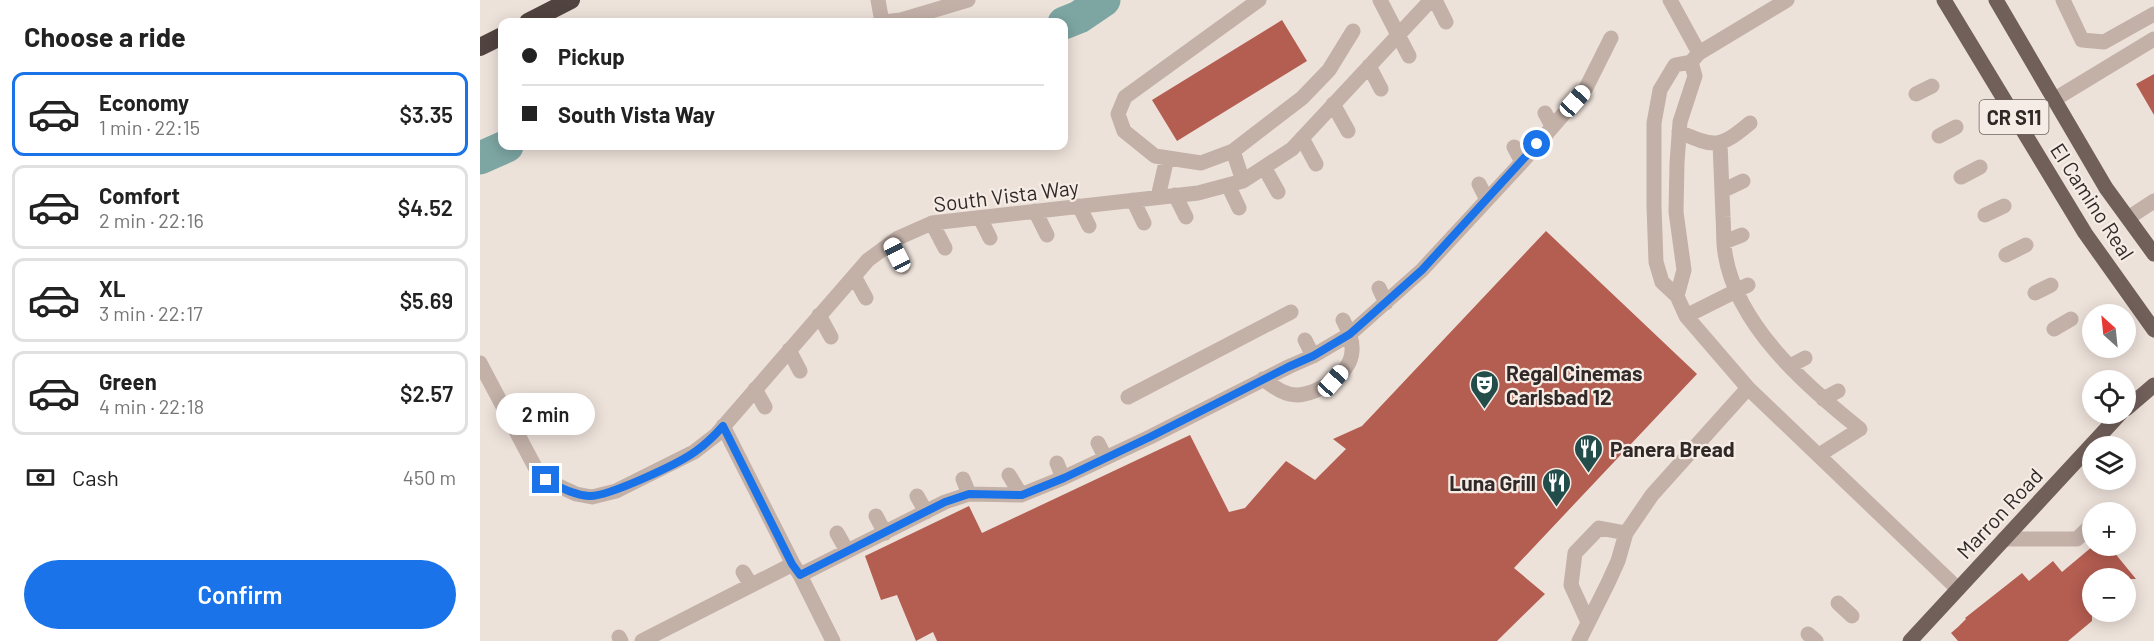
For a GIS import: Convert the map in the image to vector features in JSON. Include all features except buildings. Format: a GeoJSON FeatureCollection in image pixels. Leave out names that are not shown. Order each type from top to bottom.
{"type":"FeatureCollection","features":[{"type":"Feature","properties":{"kind":"highway"},"geometry":{"type":"LineString","coordinates":[[536,18],[570,1]]}},
{"type":"Feature","properties":{"kind":"highway"},"geometry":{"type":"LineString","coordinates":[[480,47],[498,38]]}},
{"type":"Feature","properties":{"kind":"main road","name":"El Camino Real"},"geometry":{"type":"LineString","coordinates":[[1996,0],[2106,188],[2154,254]]}},
{"type":"Feature","properties":{"kind":"main road","name":"El Camino Real"},"geometry":{"type":"LineString","coordinates":[[1943,1],[2085,233],[2154,330]]}},
{"type":"Feature","properties":{"kind":"main road"},"geometry":{"type":"LineString","coordinates":[[2136,400],[2154,385]]}},
{"type":"Feature","properties":{"kind":"main road","name":"Marron Road"},"geometry":{"type":"LineString","coordinates":[[1910,641],[2111,424]]}},
{"type":"Feature","properties":{"kind":"street"},"geometry":{"type":"LineString","coordinates":[[878,0],[881,18]]}},
{"type":"Feature","properties":{"kind":"street"},"geometry":{"type":"LineString","coordinates":[[908,18],[968,0]]}},
{"type":"Feature","properties":{"kind":"street"},"geometry":{"type":"LineString","coordinates":[[1259,0],[1125,97],[1118,114],[1124,131],[1155,156],[1201,163],[1233,151],[1302,98],[1329,70],[1353,31]]}},
{"type":"Feature","properties":{"kind":"street"},"geometry":{"type":"LineString","coordinates":[[1380,0],[1410,56]]}},
{"type":"Feature","properties":{"kind":"street"},"geometry":{"type":"LineString","coordinates":[[1433,0],[1446,22]]}},
{"type":"Feature","properties":{"kind":"street","name":"South Vista Way"},"geometry":{"type":"LineString","coordinates":[[480,363],[535,467],[546,480],[576,494],[592,496],[616,491],[694,452],[716,435],[868,260],[898,238],[932,223],[1198,193],[1243,181],[1292,149],[1433,0]]}},
{"type":"Feature","properties":{"kind":"street"},"geometry":{"type":"LineString","coordinates":[[1670,0],[1695,58],[1695,76],[1679,132],[1676,212],[1684,270],[1677,296]]}},
{"type":"Feature","properties":{"kind":"street"},"geometry":{"type":"LineString","coordinates":[[1786,0],[1695,58],[1675,65],[1660,90],[1654,123],[1656,262],[1662,282],[1677,296],[1686,316],[1748,388],[1958,589]]}},
{"type":"Feature","properties":{"kind":"street"},"geometry":{"type":"LineString","coordinates":[[2063,0],[2082,40],[2104,42],[2154,14]]}},
{"type":"Feature","properties":{"kind":"street"},"geometry":{"type":"LineString","coordinates":[[642,641],[663,622],[747,578],[796,569],[847,551],[926,512],[969,494],[1022,495],[1064,478],[1101,450],[1313,356],[1350,334],[1422,270],[1522,162],[1549,119],[1582,82],[1611,38]]}},
{"type":"Feature","properties":{"kind":"street"},"geometry":{"type":"LineString","coordinates":[[2055,99],[2154,39]]}},
{"type":"Feature","properties":{"kind":"street"},"geometry":{"type":"LineString","coordinates":[[1370,66],[1382,89]]}},
{"type":"Feature","properties":{"kind":"street"},"geometry":{"type":"LineString","coordinates":[[1329,70],[1347,90]]}},
{"type":"Feature","properties":{"kind":"street"},"geometry":{"type":"LineString","coordinates":[[1916,94],[1932,86]]}},
{"type":"Feature","properties":{"kind":"street"},"geometry":{"type":"LineString","coordinates":[[1334,104],[1348,131]]}},
{"type":"Feature","properties":{"kind":"street"},"geometry":{"type":"LineString","coordinates":[[1679,132],[1707,143],[1720,143],[1736,135],[1750,123]]}},
{"type":"Feature","properties":{"kind":"street"},"geometry":{"type":"LineString","coordinates":[[1939,136],[1956,127]]}},
{"type":"Feature","properties":{"kind":"street"},"geometry":{"type":"LineString","coordinates":[[1302,138],[1316,164]]}},
{"type":"Feature","properties":{"kind":"street"},"geometry":{"type":"LineString","coordinates":[[1720,143],[1725,254],[1741,288],[1790,366],[1823,399],[1860,429],[1819,455]]}},
{"type":"Feature","properties":{"kind":"street"},"geometry":{"type":"LineString","coordinates":[[1514,147],[1522,162]]}},
{"type":"Feature","properties":{"kind":"street"},"geometry":{"type":"LineString","coordinates":[[1233,151],[1243,181]]}},
{"type":"Feature","properties":{"kind":"street"},"geometry":{"type":"LineString","coordinates":[[1158,197],[1167,158]]}},
{"type":"Feature","properties":{"kind":"street"},"geometry":{"type":"LineString","coordinates":[[1264,167],[1278,192]]}},
{"type":"Feature","properties":{"kind":"street"},"geometry":{"type":"LineString","coordinates":[[1961,177],[1980,167]]}},
{"type":"Feature","properties":{"kind":"street"},"geometry":{"type":"LineString","coordinates":[[1722,191],[1743,181]]}},
{"type":"Feature","properties":{"kind":"street"},"geometry":{"type":"LineString","coordinates":[[1479,184],[1487,200]]}},
{"type":"Feature","properties":{"kind":"street"},"geometry":{"type":"LineString","coordinates":[[1228,185],[1239,208]]}},
{"type":"Feature","properties":{"kind":"street"},"geometry":{"type":"LineString","coordinates":[[1175,195],[1186,217]]}},
{"type":"Feature","properties":{"kind":"street"},"geometry":{"type":"LineString","coordinates":[[1133,200],[1144,223]]}},
{"type":"Feature","properties":{"kind":"street"},"geometry":{"type":"LineString","coordinates":[[2128,218],[2154,201]]}},
{"type":"Feature","properties":{"kind":"street"},"geometry":{"type":"LineString","coordinates":[[1079,206],[1089,226]]}},
{"type":"Feature","properties":{"kind":"street"},"geometry":{"type":"LineString","coordinates":[[1985,215],[2004,206]]}},
{"type":"Feature","properties":{"kind":"street"},"geometry":{"type":"LineString","coordinates":[[1035,211],[1047,235]]}},
{"type":"Feature","properties":{"kind":"street"},"geometry":{"type":"LineString","coordinates":[[980,218],[990,238]]}},
{"type":"Feature","properties":{"kind":"street"},"geometry":{"type":"LineString","coordinates":[[1446,220],[1454,234]]}},
{"type":"Feature","properties":{"kind":"street"},"geometry":{"type":"LineString","coordinates":[[932,223],[945,248]]}},
{"type":"Feature","properties":{"kind":"street"},"geometry":{"type":"LineString","coordinates":[[1725,242],[1742,235]]}},
{"type":"Feature","properties":{"kind":"street"},"geometry":{"type":"LineString","coordinates":[[891,243],[903,267]]}},
{"type":"Feature","properties":{"kind":"street"},"geometry":{"type":"LineString","coordinates":[[2006,255],[2026,245]]}},
{"type":"Feature","properties":{"kind":"street"},"geometry":{"type":"LineString","coordinates":[[1414,256],[1422,270]]}},
{"type":"Feature","properties":{"kind":"street"},"geometry":{"type":"LineString","coordinates":[[854,276],[866,298]]}},
{"type":"Feature","properties":{"kind":"street"},"geometry":{"type":"LineString","coordinates":[[2035,294],[2051,285]]}},
{"type":"Feature","properties":{"kind":"street"},"geometry":{"type":"LineString","coordinates":[[1379,288],[1386,303]]}},
{"type":"Feature","properties":{"kind":"street"},"geometry":{"type":"LineString","coordinates":[[1686,316],[1741,288]]}},
{"type":"Feature","properties":{"kind":"street"},"geometry":{"type":"LineString","coordinates":[[1128,397],[1163,373],[1208,357],[1244,330],[1291,312]]}},
{"type":"Feature","properties":{"kind":"street"},"geometry":{"type":"LineString","coordinates":[[819,315],[831,337]]}},
{"type":"Feature","properties":{"kind":"street"},"geometry":{"type":"LineString","coordinates":[[2054,329],[2071,319]]}},
{"type":"Feature","properties":{"kind":"street"},"geometry":{"type":"LineString","coordinates":[[1263,379],[1281,392],[1295,395],[1313,392],[1333,381],[1346,367],[1353,353],[1350,334],[1343,320]]}},
{"type":"Feature","properties":{"kind":"street"},"geometry":{"type":"LineString","coordinates":[[1305,340],[1313,356]]}},
{"type":"Feature","properties":{"kind":"street"},"geometry":{"type":"LineString","coordinates":[[1201,342],[1208,357]]}},
{"type":"Feature","properties":{"kind":"street"},"geometry":{"type":"LineString","coordinates":[[789,350],[800,370]]}},
{"type":"Feature","properties":{"kind":"street"},"geometry":{"type":"LineString","coordinates":[[1790,366],[1805,358]]}},
{"type":"Feature","properties":{"kind":"street"},"geometry":{"type":"LineString","coordinates":[[1579,641],[1611,576],[1626,533],[1652,495],[1748,388]]}},
{"type":"Feature","properties":{"kind":"street"},"geometry":{"type":"LineString","coordinates":[[755,389],[765,407]]}},
{"type":"Feature","properties":{"kind":"street"},"geometry":{"type":"LineString","coordinates":[[1823,399],[1838,391]]}},
{"type":"Feature","properties":{"kind":"street"},"geometry":{"type":"LineString","coordinates":[[723,426],[832,641]]}},
{"type":"Feature","properties":{"kind":"street"},"geometry":{"type":"LineString","coordinates":[[1057,463],[1064,478]]}},
{"type":"Feature","properties":{"kind":"street"},"geometry":{"type":"LineString","coordinates":[[1009,475],[1022,495]]}},
{"type":"Feature","properties":{"kind":"street"},"geometry":{"type":"LineString","coordinates":[[963,479],[969,494]]}},
{"type":"Feature","properties":{"kind":"street"},"geometry":{"type":"LineString","coordinates":[[917,496],[926,512]]}},
{"type":"Feature","properties":{"kind":"street"},"geometry":{"type":"LineString","coordinates":[[876,516],[885,533]]}},
{"type":"Feature","properties":{"kind":"street"},"geometry":{"type":"LineString","coordinates":[[1588,622],[1571,585],[1575,553],[1599,528],[1626,533]]}},
{"type":"Feature","properties":{"kind":"street"},"geometry":{"type":"LineString","coordinates":[[837,533],[847,551]]}},
{"type":"Feature","properties":{"kind":"street"},"geometry":{"type":"LineString","coordinates":[[2004,539],[2077,539],[2082,534]]}},
{"type":"Feature","properties":{"kind":"street"},"geometry":{"type":"LineString","coordinates":[[1838,603],[1852,616]]}},
{"type":"Feature","properties":{"kind":"waterway"},"geometry":{"type":"LineString","coordinates":[[1068,21],[1079,17],[1104,0]]}},
{"type":"Feature","properties":{"kind":"waterway"},"geometry":{"type":"LineString","coordinates":[[480,158],[498,150]]}},
{"type":"Feature","properties":{"kind":"place","name":"Regal Cinemas Carlsbad 12"},"geometry":{"type":"Point","coordinates":[1485,410]}},
{"type":"Feature","properties":{"kind":"place","name":"Panera Bread"},"geometry":{"type":"Point","coordinates":[1589,474]}},
{"type":"Feature","properties":{"kind":"place","name":"Luna Grill"},"geometry":{"type":"Point","coordinates":[1557,508]}},
{"type":"Feature","properties":{"kind":"route"},"geometry":{"type":"LineString","coordinates":[[546,480],[576,494],[592,496],[616,491],[694,452],[716,435],[723,426],[792,564],[800,575],[945,502],[969,494],[1022,495],[1064,478],[1313,356],[1350,334],[1422,270],[1537,144]]}}]}
